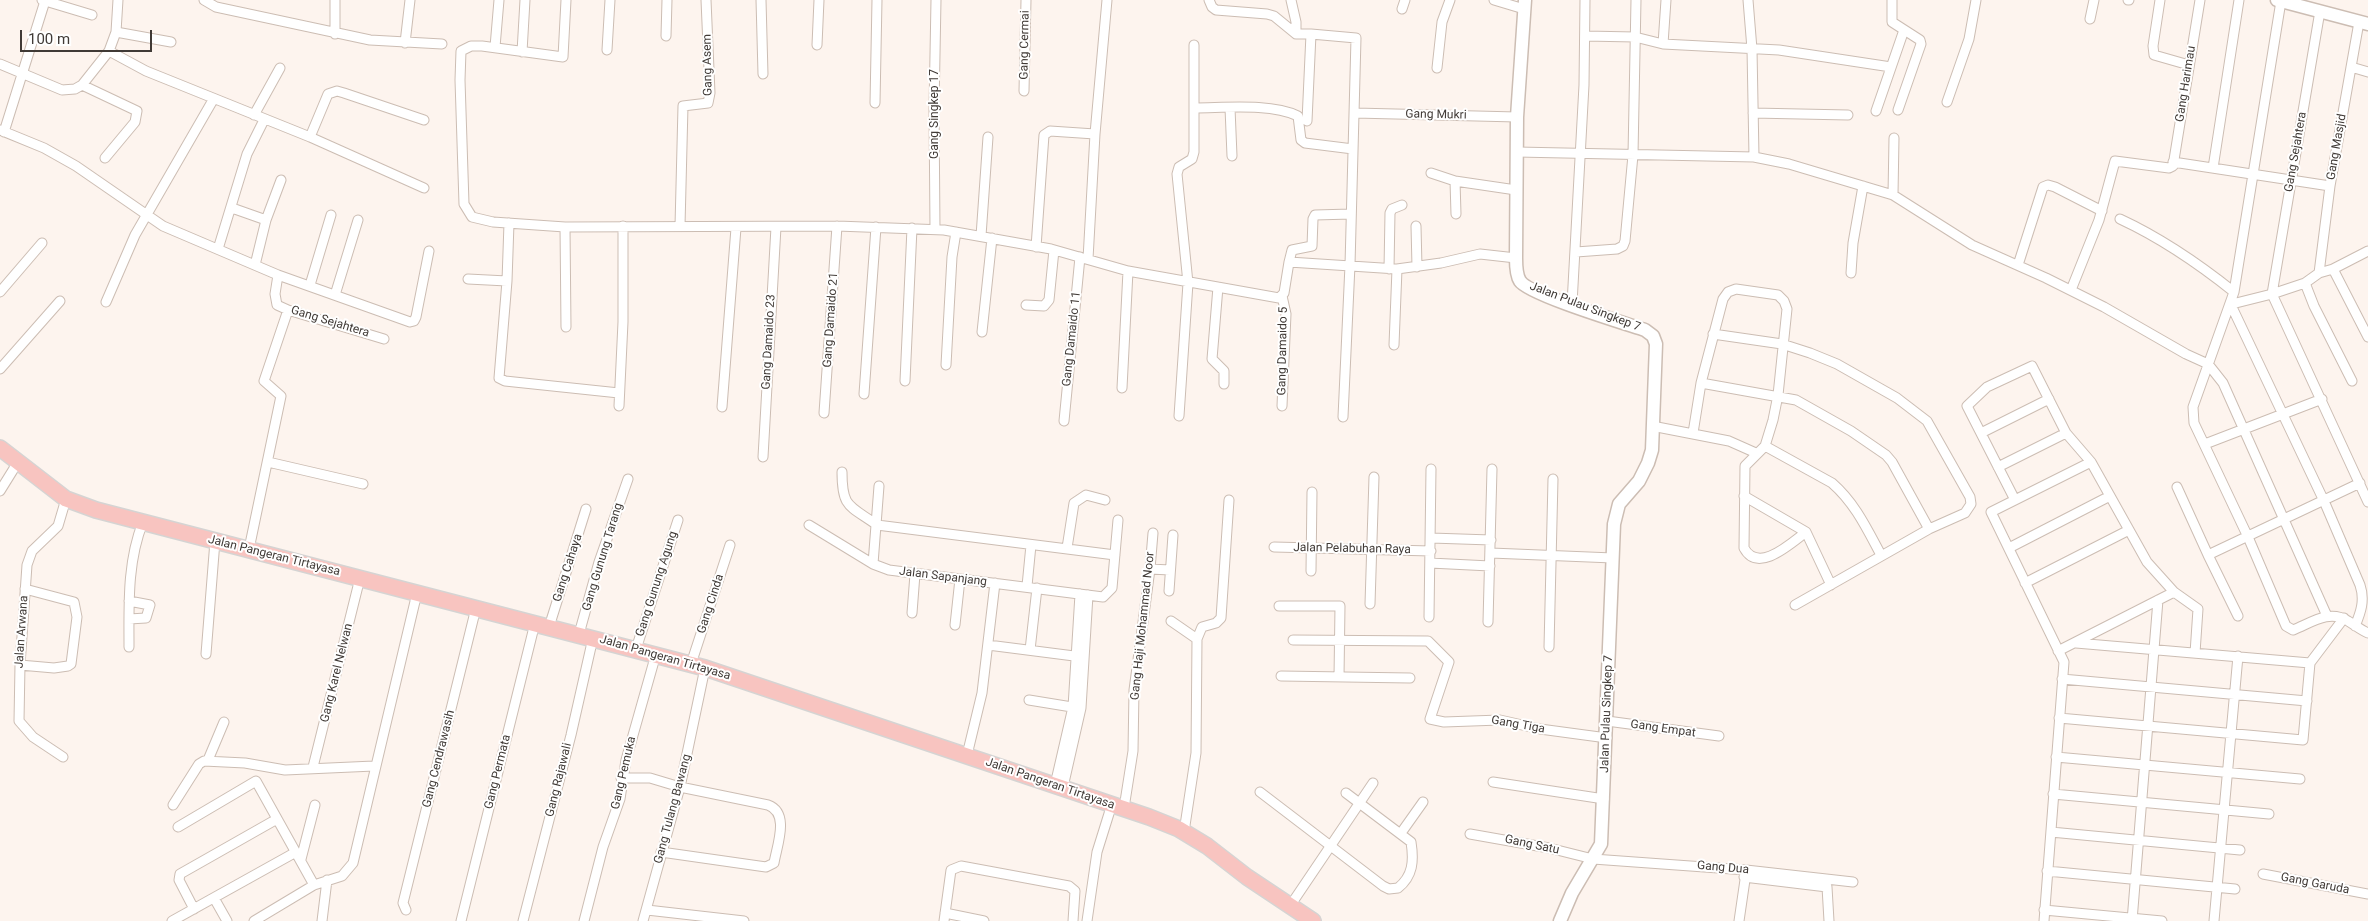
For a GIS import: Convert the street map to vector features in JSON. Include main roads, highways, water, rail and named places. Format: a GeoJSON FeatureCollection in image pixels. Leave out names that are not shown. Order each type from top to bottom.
{"type":"FeatureCollection","features":[{"type":"Feature","properties":{"kind":"main road","name":"Jalan Pangeran Tirtayasa"},"geometry":{"type":"LineString","coordinates":[[0,448],[66,499],[96,510],[698,666],[1118,806],[1184,832],[1207,846],[1247,877],[1313,921]]}}]}
